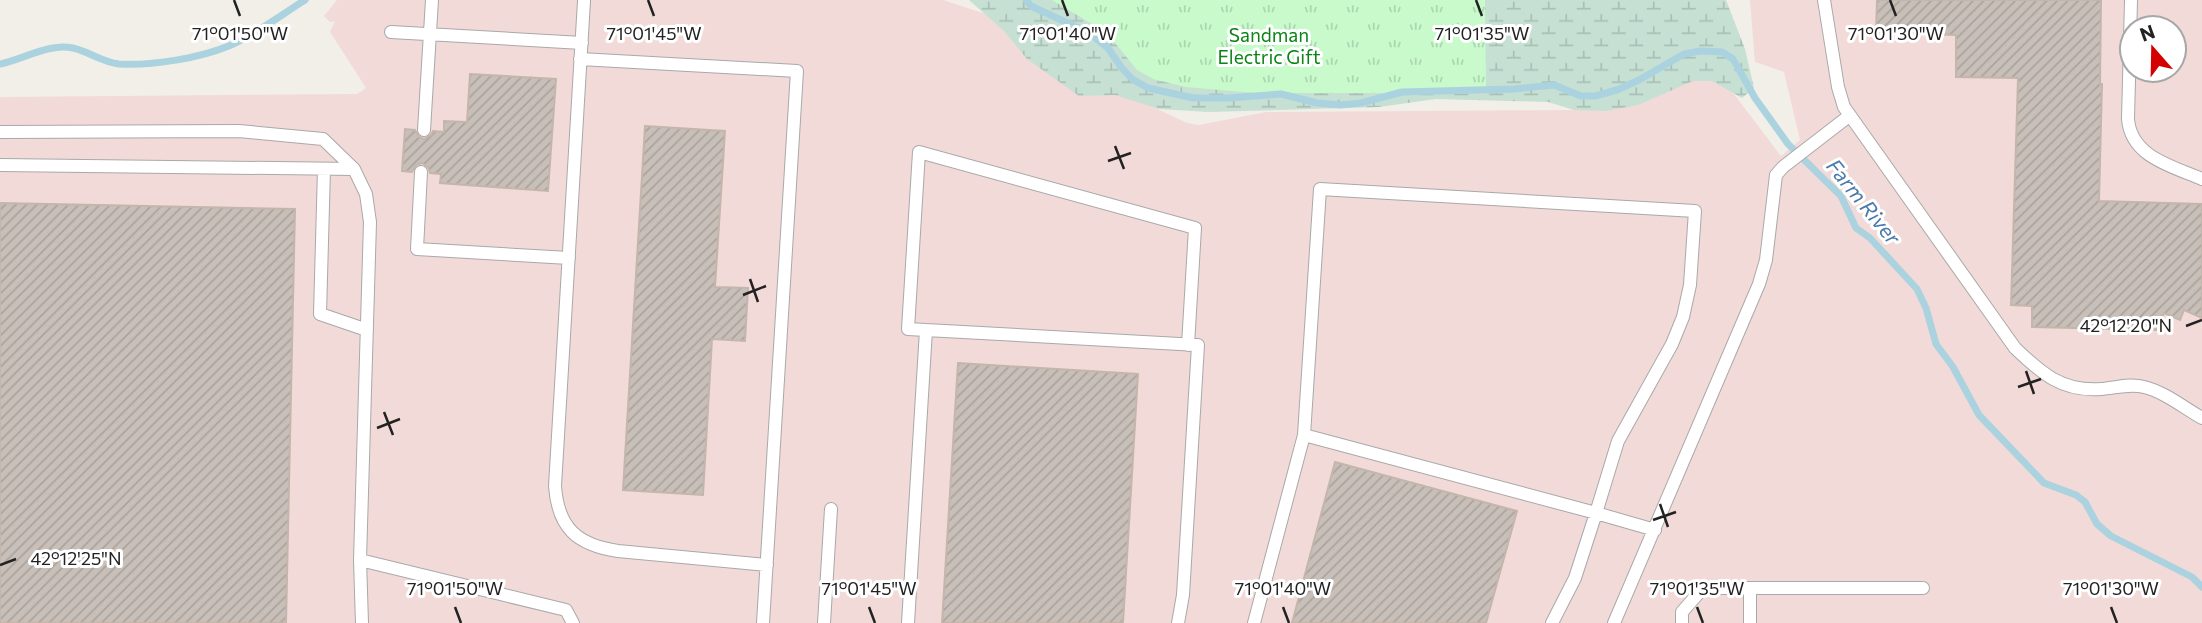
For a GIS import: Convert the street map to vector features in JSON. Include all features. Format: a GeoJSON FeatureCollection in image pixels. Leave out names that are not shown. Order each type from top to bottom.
{"type":"FeatureCollection","features":[{"type":"Feature","properties":{"kind":"lane"},"geometry":{"type":"LineString","coordinates":[[424,130],[432,0]]}},
{"type":"Feature","properties":{"kind":"lane"},"geometry":{"type":"LineString","coordinates":[[1824,0],[1838,87],[1849,116],[2015,348],[2042,374],[2069,387],[2098,389],[2141,386],[2155,390],[2202,418]]}},
{"type":"Feature","properties":{"kind":"lane"},"geometry":{"type":"LineString","coordinates":[[2131,0],[2128,119],[2131,135],[2147,154],[2202,179]]}},
{"type":"Feature","properties":{"kind":"lane"},"geometry":{"type":"LineString","coordinates":[[584,1],[555,486],[559,510],[570,530],[586,544],[607,550],[767,565]]}},
{"type":"Feature","properties":{"kind":"lane"},"geometry":{"type":"LineString","coordinates":[[391,32],[582,43]]}},
{"type":"Feature","properties":{"kind":"lane"},"geometry":{"type":"LineString","coordinates":[[580,59],[797,71],[763,623]]}},
{"type":"Feature","properties":{"kind":"lane"},"geometry":{"type":"LineString","coordinates":[[1614,623],[1759,284],[1768,247],[1775,180],[1783,167],[1849,116]]}},
{"type":"Feature","properties":{"kind":"lane"},"geometry":{"type":"LineString","coordinates":[[0,132],[239,131],[323,139],[354,169],[366,194],[370,222],[360,560],[362,623]]}},
{"type":"Feature","properties":{"kind":"lane"},"geometry":{"type":"LineString","coordinates":[[1178,623],[1183,596],[1198,345],[1188,345],[908,329],[919,152],[1195,228],[1188,345]]}},
{"type":"Feature","properties":{"kind":"lane"},"geometry":{"type":"LineString","coordinates":[[0,164],[354,169]]}},
{"type":"Feature","properties":{"kind":"lane"},"geometry":{"type":"LineString","coordinates":[[324,169],[320,314],[367,330]]}},
{"type":"Feature","properties":{"kind":"lane"},"geometry":{"type":"LineString","coordinates":[[421,172],[417,249],[569,258]]}},
{"type":"Feature","properties":{"kind":"lane"},"geometry":{"type":"LineString","coordinates":[[1254,623],[1304,435],[1320,189],[1695,211],[1690,285],[1683,317],[1672,344],[1618,440],[1575,578],[1552,623]]}},
{"type":"Feature","properties":{"kind":"lane"},"geometry":{"type":"LineString","coordinates":[[908,623],[926,330]]}},
{"type":"Feature","properties":{"kind":"lane"},"geometry":{"type":"LineString","coordinates":[[1304,435],[1655,530]]}},
{"type":"Feature","properties":{"kind":"lane"},"geometry":{"type":"LineString","coordinates":[[824,623],[831,509]]}},
{"type":"Feature","properties":{"kind":"lane"},"geometry":{"type":"LineString","coordinates":[[360,560],[566,610],[573,623]]}},
{"type":"Feature","properties":{"kind":"lane"},"geometry":{"type":"LineString","coordinates":[[1682,623],[1682,612],[1703,588],[1923,588]]}},
{"type":"Feature","properties":{"kind":"lane"},"geometry":{"type":"LineString","coordinates":[[1750,588],[1750,623]]}},
{"type":"Feature","properties":{"kind":"shaded area"},"geometry":{"type":"Polygon","coordinates":[[[337,0],[943,0],[995,17],[1130,96],[1187,123],[1199,125],[1266,112],[1582,110],[1718,73],[1781,156],[1800,140],[1784,72],[1755,62],[1750,0],[2202,0],[2202,623],[0,623],[0,97],[357,94],[366,88],[330,32],[335,21],[330,22],[324,16],[337,0]]]}},
{"type":"Feature","properties":{"kind":"green space"},"geometry":{"type":"Polygon","coordinates":[[[969,0],[1726,0],[1745,49],[1754,88],[1742,98],[1712,81],[1693,81],[1638,105],[1606,111],[1574,110],[1548,102],[1436,99],[1379,107],[1208,112],[1159,109],[1115,95],[1079,96],[1027,59],[1004,31],[969,0]]]}},
{"type":"Feature","properties":{"kind":"green space","name":"Sandman Electric Gift"},"geometry":{"type":"Polygon","coordinates":[[[1052,0],[1485,0],[1486,88],[1410,93],[1254,93],[1186,87],[1153,79],[1137,70],[1107,33],[1052,0]]]}},
{"type":"Feature","properties":{"kind":"building"},"geometry":{"type":"Polygon","coordinates":[[[1877,0],[2101,0],[2099,201],[2202,204],[2202,318],[2184,310],[2180,320],[2164,313],[2156,330],[2032,327],[2032,306],[2011,305],[2018,78],[1956,77],[1956,35],[1876,32],[1877,0]]]}},
{"type":"Feature","properties":{"kind":"building"},"geometry":{"type":"Polygon","coordinates":[[[470,74],[556,79],[548,191],[440,183],[441,174],[430,173],[428,167],[422,163],[416,165],[412,172],[402,171],[405,129],[415,130],[419,137],[424,139],[433,131],[444,132],[444,121],[467,122],[470,74]]]}},
{"type":"Feature","properties":{"kind":"building"},"geometry":{"type":"Polygon","coordinates":[[[645,126],[725,131],[715,287],[748,288],[745,341],[712,339],[703,495],[623,490],[645,126]]]}},
{"type":"Feature","properties":{"kind":"building"},"geometry":{"type":"Polygon","coordinates":[[[0,203],[295,209],[286,623],[0,623],[0,203]]]}},
{"type":"Feature","properties":{"kind":"building"},"geometry":{"type":"Polygon","coordinates":[[[958,363],[1138,374],[1123,623],[942,623],[958,363]]]}},
{"type":"Feature","properties":{"kind":"building"},"geometry":{"type":"Polygon","coordinates":[[[1335,462],[1517,511],[1486,623],[1292,623],[1335,462]]]}},
{"type":"Feature","properties":{"kind":"waterway","name":"Farm River"},"geometry":{"type":"LineString","coordinates":[[0,64],[64,47],[119,64],[146,64],[191,57],[240,41],[305,0]]}},
{"type":"Feature","properties":{"kind":"waterway","name":"Farm River"},"geometry":{"type":"LineString","coordinates":[[1026,0],[1031,6],[1089,33],[1108,48],[1132,79],[1148,88],[1193,98],[1281,94],[1317,103],[1340,105],[1361,103],[1402,92],[1514,89],[1554,85],[1581,96],[1595,96],[1639,80],[1684,54],[1700,51],[1722,52],[1733,59],[1755,98],[1788,144],[1841,196],[1856,228],[1870,238],[1917,289],[1926,308],[1936,344],[1953,367],[1979,415],[2044,483],[2076,495],[2085,502],[2097,524],[2111,536],[2192,577],[2202,587]]}}]}
